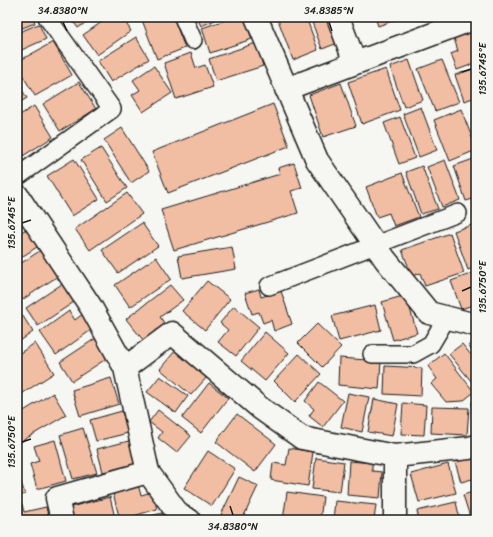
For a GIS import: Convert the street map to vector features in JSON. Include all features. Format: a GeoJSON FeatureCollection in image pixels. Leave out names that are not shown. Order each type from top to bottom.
{"type":"FeatureCollection","features":[{"type":"Feature","properties":{"kind":"street"},"geometry":{"type":"LineString","coordinates":[[256,17],[317,160],[375,245],[429,313],[476,325]]}},
{"type":"Feature","properties":{"kind":"street"},"geometry":{"type":"LineString","coordinates":[[338,17],[355,63]]}},
{"type":"Feature","properties":{"kind":"street"},"geometry":{"type":"LineString","coordinates":[[286,89],[476,18]]}},
{"type":"Feature","properties":{"kind":"street"},"geometry":{"type":"LineString","coordinates":[[17,195],[92,307],[125,368],[148,472],[183,518]]}},
{"type":"Feature","properties":{"kind":"street"},"geometry":{"type":"LineString","coordinates":[[125,368],[172,333],[260,408],[302,438],[395,456],[476,446]]}},
{"type":"Feature","properties":{"kind":"street"},"geometry":{"type":"LineString","coordinates":[[395,456],[395,520]]}},
{"type":"Feature","properties":{"kind":"street"},"geometry":{"type":"LineString","coordinates":[[62,520],[57,498],[148,472]]}},
{"type":"Feature","properties":{"kind":"lane"},"geometry":{"type":"LineString","coordinates":[[17,177],[112,109],[47,17]]}},
{"type":"Feature","properties":{"kind":"lane"},"geometry":{"type":"LineString","coordinates":[[183,17],[193,40]]}},
{"type":"Feature","properties":{"kind":"lane"},"geometry":{"type":"LineString","coordinates":[[269,286],[458,213]]}},
{"type":"Feature","properties":{"kind":"lane"},"geometry":{"type":"LineString","coordinates":[[372,354],[413,354],[431,344],[447,317]]}},
{"type":"Feature","properties":{"kind":"building"},"geometry":{"type":"Polygon","coordinates":[[[17,17],[33,17],[35,23],[17,30],[17,17]]]}},
{"type":"Feature","properties":{"kind":"building"},"geometry":{"type":"Polygon","coordinates":[[[70,17],[94,17],[78,28],[70,17]]]}},
{"type":"Feature","properties":{"kind":"building"},"geometry":{"type":"Polygon","coordinates":[[[109,17],[122,17],[131,31],[97,55],[83,35],[109,17]]]}},
{"type":"Feature","properties":{"kind":"building"},"geometry":{"type":"Polygon","coordinates":[[[150,17],[173,17],[185,48],[157,59],[142,20],[150,17]]]}},
{"type":"Feature","properties":{"kind":"building"},"geometry":{"type":"Polygon","coordinates":[[[197,17],[222,17],[201,26],[197,17]]]}},
{"type":"Feature","properties":{"kind":"building"},"geometry":{"type":"Polygon","coordinates":[[[234,17],[244,17],[252,39],[210,53],[202,28],[234,17]]]}},
{"type":"Feature","properties":{"kind":"building"},"geometry":{"type":"Polygon","coordinates":[[[277,17],[306,17],[318,50],[293,60],[277,17]]]}},
{"type":"Feature","properties":{"kind":"building"},"geometry":{"type":"Polygon","coordinates":[[[310,17],[333,17],[343,41],[322,49],[310,17]]]}},
{"type":"Feature","properties":{"kind":"building"},"geometry":{"type":"Polygon","coordinates":[[[375,17],[403,17],[378,26],[375,17]]]}},
{"type":"Feature","properties":{"kind":"building"},"geometry":{"type":"Polygon","coordinates":[[[39,24],[46,39],[17,52],[17,33],[39,24]]]}},
{"type":"Feature","properties":{"kind":"building"},"geometry":{"type":"Polygon","coordinates":[[[476,27],[476,63],[457,70],[451,54],[458,51],[453,35],[476,27]]]}},
{"type":"Feature","properties":{"kind":"building"},"geometry":{"type":"Polygon","coordinates":[[[136,37],[149,59],[111,82],[98,61],[136,37]]]}},
{"type":"Feature","properties":{"kind":"building"},"geometry":{"type":"Polygon","coordinates":[[[53,42],[72,75],[35,96],[17,66],[17,62],[53,42]]]}},
{"type":"Feature","properties":{"kind":"building"},"geometry":{"type":"Polygon","coordinates":[[[256,43],[263,66],[216,81],[209,59],[256,43]]]}},
{"type":"Feature","properties":{"kind":"building"},"geometry":{"type":"Polygon","coordinates":[[[191,53],[196,68],[205,65],[213,87],[176,99],[164,63],[191,53]]]}},
{"type":"Feature","properties":{"kind":"building"},"geometry":{"type":"Polygon","coordinates":[[[409,60],[423,100],[404,107],[390,67],[409,60]]]}},
{"type":"Feature","properties":{"kind":"building"},"geometry":{"type":"Polygon","coordinates":[[[442,60],[459,102],[435,111],[418,69],[442,60]]]}},
{"type":"Feature","properties":{"kind":"building"},"geometry":{"type":"Polygon","coordinates":[[[154,66],[172,93],[143,112],[132,95],[140,90],[133,80],[154,66]]]}},
{"type":"Feature","properties":{"kind":"building"},"geometry":{"type":"Polygon","coordinates":[[[476,68],[476,97],[464,101],[455,75],[476,68]]]}},
{"type":"Feature","properties":{"kind":"building"},"geometry":{"type":"Polygon","coordinates":[[[386,69],[400,110],[362,124],[348,82],[386,69]]]}},
{"type":"Feature","properties":{"kind":"building"},"geometry":{"type":"Polygon","coordinates":[[[17,82],[27,98],[17,104],[17,82]]]}},
{"type":"Feature","properties":{"kind":"building"},"geometry":{"type":"Polygon","coordinates":[[[79,82],[96,109],[60,131],[43,104],[79,82]]]}},
{"type":"Feature","properties":{"kind":"building"},"geometry":{"type":"Polygon","coordinates":[[[341,83],[356,126],[323,137],[309,95],[341,83]]]}},
{"type":"Feature","properties":{"kind":"building"},"geometry":{"type":"Polygon","coordinates":[[[273,104],[289,146],[168,193],[152,152],[273,104]]]}},
{"type":"Feature","properties":{"kind":"building"},"geometry":{"type":"Polygon","coordinates":[[[34,106],[53,137],[18,159],[17,117],[34,106]]]}},
{"type":"Feature","properties":{"kind":"building"},"geometry":{"type":"Polygon","coordinates":[[[421,107],[437,150],[419,157],[403,114],[421,107]]]}},
{"type":"Feature","properties":{"kind":"building"},"geometry":{"type":"Polygon","coordinates":[[[461,109],[476,150],[450,161],[434,120],[461,109]]]}},
{"type":"Feature","properties":{"kind":"building"},"geometry":{"type":"Polygon","coordinates":[[[400,117],[415,158],[399,164],[384,123],[400,117]]]}},
{"type":"Feature","properties":{"kind":"building"},"geometry":{"type":"Polygon","coordinates":[[[122,128],[149,171],[131,183],[104,140],[122,128]]]}},
{"type":"Feature","properties":{"kind":"building"},"geometry":{"type":"Polygon","coordinates":[[[101,148],[127,188],[107,201],[81,160],[101,148]]]}},
{"type":"Feature","properties":{"kind":"building"},"geometry":{"type":"Polygon","coordinates":[[[476,158],[476,198],[466,201],[454,166],[476,158]]]}},
{"type":"Feature","properties":{"kind":"building"},"geometry":{"type":"Polygon","coordinates":[[[74,159],[99,199],[72,216],[47,176],[74,159]]]}},
{"type":"Feature","properties":{"kind":"building"},"geometry":{"type":"Polygon","coordinates":[[[445,160],[460,200],[442,207],[427,167],[445,160]]]}},
{"type":"Feature","properties":{"kind":"building"},"geometry":{"type":"Polygon","coordinates":[[[294,163],[302,188],[291,191],[298,213],[174,250],[161,210],[280,174],[278,168],[294,163]]]}},
{"type":"Feature","properties":{"kind":"building"},"geometry":{"type":"Polygon","coordinates":[[[422,166],[438,209],[421,214],[406,172],[422,166]]]}},
{"type":"Feature","properties":{"kind":"building"},"geometry":{"type":"Polygon","coordinates":[[[402,173],[419,217],[394,226],[389,213],[377,217],[366,187],[402,173]]]}},
{"type":"Feature","properties":{"kind":"building"},"geometry":{"type":"Polygon","coordinates":[[[127,193],[142,214],[90,250],[75,229],[127,193]]]}},
{"type":"Feature","properties":{"kind":"building"},"geometry":{"type":"Polygon","coordinates":[[[17,211],[24,222],[17,227],[17,211]]]}},
{"type":"Feature","properties":{"kind":"building"},"geometry":{"type":"Polygon","coordinates":[[[142,223],[158,246],[118,273],[102,250],[142,223]]]}},
{"type":"Feature","properties":{"kind":"building"},"geometry":{"type":"Polygon","coordinates":[[[472,225],[476,236],[476,267],[468,270],[454,231],[472,225]]]}},
{"type":"Feature","properties":{"kind":"building"},"geometry":{"type":"Polygon","coordinates":[[[29,227],[40,245],[17,260],[17,235],[29,227]]]}},
{"type":"Feature","properties":{"kind":"building"},"geometry":{"type":"Polygon","coordinates":[[[450,233],[464,273],[425,286],[420,273],[412,276],[402,250],[450,233]]]}},
{"type":"Feature","properties":{"kind":"building"},"geometry":{"type":"Polygon","coordinates":[[[232,247],[236,269],[182,278],[178,256],[232,247]]]}},
{"type":"Feature","properties":{"kind":"building"},"geometry":{"type":"Polygon","coordinates":[[[44,248],[61,274],[22,300],[17,292],[17,266],[44,248]]]}},
{"type":"Feature","properties":{"kind":"building"},"geometry":{"type":"Polygon","coordinates":[[[156,257],[171,279],[130,307],[115,285],[156,257]]]}},
{"type":"Feature","properties":{"kind":"building"},"geometry":{"type":"Polygon","coordinates":[[[476,272],[476,304],[461,309],[451,281],[476,272]]]}},
{"type":"Feature","properties":{"kind":"building"},"geometry":{"type":"Polygon","coordinates":[[[207,281],[230,299],[205,330],[182,311],[207,281]]]}},
{"type":"Feature","properties":{"kind":"building"},"geometry":{"type":"Polygon","coordinates":[[[65,282],[77,300],[38,326],[26,308],[65,282]]]}},
{"type":"Feature","properties":{"kind":"building"},"geometry":{"type":"Polygon","coordinates":[[[170,285],[183,300],[160,317],[165,324],[144,341],[126,319],[170,285]]]}},
{"type":"Feature","properties":{"kind":"building"},"geometry":{"type":"Polygon","coordinates":[[[259,289],[261,297],[281,291],[292,324],[274,331],[271,320],[263,323],[259,312],[252,314],[245,293],[259,289]]]}},
{"type":"Feature","properties":{"kind":"building"},"geometry":{"type":"Polygon","coordinates":[[[406,295],[417,333],[393,340],[382,302],[406,295]]]}},
{"type":"Feature","properties":{"kind":"building"},"geometry":{"type":"Polygon","coordinates":[[[375,305],[381,330],[339,341],[332,316],[375,305]]]}},
{"type":"Feature","properties":{"kind":"building"},"geometry":{"type":"Polygon","coordinates":[[[234,306],[259,327],[236,356],[218,342],[228,330],[220,323],[234,306]]]}},
{"type":"Feature","properties":{"kind":"building"},"geometry":{"type":"Polygon","coordinates":[[[19,310],[33,332],[17,343],[17,312],[19,310]]]}},
{"type":"Feature","properties":{"kind":"building"},"geometry":{"type":"Polygon","coordinates":[[[69,311],[75,320],[84,313],[94,328],[56,355],[40,332],[69,311]]]}},
{"type":"Feature","properties":{"kind":"building"},"geometry":{"type":"Polygon","coordinates":[[[317,324],[341,347],[322,367],[298,343],[317,324]]]}},
{"type":"Feature","properties":{"kind":"building"},"geometry":{"type":"Polygon","coordinates":[[[265,332],[289,353],[265,381],[241,361],[265,332]]]}},
{"type":"Feature","properties":{"kind":"building"},"geometry":{"type":"Polygon","coordinates":[[[96,338],[109,357],[72,381],[60,362],[96,338]]]}},
{"type":"Feature","properties":{"kind":"building"},"geometry":{"type":"Polygon","coordinates":[[[476,339],[476,354],[468,346],[476,339]]]}},
{"type":"Feature","properties":{"kind":"building"},"geometry":{"type":"Polygon","coordinates":[[[35,343],[54,373],[20,395],[17,390],[17,355],[35,343]]]}},
{"type":"Feature","properties":{"kind":"building"},"geometry":{"type":"Polygon","coordinates":[[[462,344],[476,361],[476,387],[449,354],[462,344]]]}},
{"type":"Feature","properties":{"kind":"building"},"geometry":{"type":"Polygon","coordinates":[[[175,351],[207,377],[191,395],[160,369],[175,351]]]}},
{"type":"Feature","properties":{"kind":"building"},"geometry":{"type":"Polygon","coordinates":[[[444,353],[474,392],[463,401],[446,402],[431,384],[437,379],[428,366],[444,353]]]}},
{"type":"Feature","properties":{"kind":"building"},"geometry":{"type":"Polygon","coordinates":[[[299,354],[321,374],[295,402],[274,381],[299,354]]]}},
{"type":"Feature","properties":{"kind":"building"},"geometry":{"type":"Polygon","coordinates":[[[339,358],[381,361],[379,389],[338,385],[339,358]]]}},
{"type":"Feature","properties":{"kind":"building"},"geometry":{"type":"Polygon","coordinates":[[[385,366],[422,368],[421,396],[384,394],[385,366]]]}},
{"type":"Feature","properties":{"kind":"building"},"geometry":{"type":"Polygon","coordinates":[[[160,376],[188,396],[176,413],[147,392],[160,376]]]}},
{"type":"Feature","properties":{"kind":"building"},"geometry":{"type":"Polygon","coordinates":[[[111,378],[119,404],[80,416],[72,390],[111,378]]]}},
{"type":"Feature","properties":{"kind":"building"},"geometry":{"type":"Polygon","coordinates":[[[319,382],[343,401],[323,427],[309,416],[314,409],[305,401],[319,382]]]}},
{"type":"Feature","properties":{"kind":"building"},"geometry":{"type":"Polygon","coordinates":[[[209,383],[228,398],[201,433],[182,418],[209,383]]]}},
{"type":"Feature","properties":{"kind":"building"},"geometry":{"type":"Polygon","coordinates":[[[53,393],[66,415],[17,444],[17,415],[53,393]]]}},
{"type":"Feature","properties":{"kind":"building"},"geometry":{"type":"Polygon","coordinates":[[[348,393],[369,397],[362,432],[341,427],[348,393]]]}},
{"type":"Feature","properties":{"kind":"building"},"geometry":{"type":"Polygon","coordinates":[[[374,399],[398,404],[392,436],[368,432],[374,399]]]}},
{"type":"Feature","properties":{"kind":"building"},"geometry":{"type":"Polygon","coordinates":[[[476,400],[476,425],[473,421],[472,402],[476,400]]]}},
{"type":"Feature","properties":{"kind":"building"},"geometry":{"type":"Polygon","coordinates":[[[403,403],[426,405],[424,435],[401,434],[403,403]]]}},
{"type":"Feature","properties":{"kind":"building"},"geometry":{"type":"Polygon","coordinates":[[[432,407],[469,408],[467,435],[431,433],[432,407]]]}},
{"type":"Feature","properties":{"kind":"building"},"geometry":{"type":"Polygon","coordinates":[[[158,410],[191,436],[177,453],[158,438],[162,432],[149,422],[158,410]]]}},
{"type":"Feature","properties":{"kind":"building"},"geometry":{"type":"Polygon","coordinates":[[[122,411],[128,433],[96,441],[90,420],[122,411]]]}},
{"type":"Feature","properties":{"kind":"building"},"geometry":{"type":"Polygon","coordinates":[[[237,414],[276,444],[255,472],[216,442],[237,414]]]}},
{"type":"Feature","properties":{"kind":"building"},"geometry":{"type":"Polygon","coordinates":[[[83,428],[97,473],[73,479],[60,435],[83,428]]]}},
{"type":"Feature","properties":{"kind":"building"},"geometry":{"type":"Polygon","coordinates":[[[55,440],[66,481],[37,489],[30,464],[39,461],[34,446],[55,440]]]}},
{"type":"Feature","properties":{"kind":"building"},"geometry":{"type":"Polygon","coordinates":[[[129,441],[135,464],[103,472],[97,449],[129,441]]]}},
{"type":"Feature","properties":{"kind":"building"},"geometry":{"type":"Polygon","coordinates":[[[289,448],[313,452],[308,486],[271,480],[273,463],[286,465],[289,448]]]}},
{"type":"Feature","properties":{"kind":"building"},"geometry":{"type":"Polygon","coordinates":[[[208,451],[235,469],[212,506],[184,488],[208,451]]]}},
{"type":"Feature","properties":{"kind":"building"},"geometry":{"type":"Polygon","coordinates":[[[476,456],[476,478],[461,482],[455,462],[476,456]]]}},
{"type":"Feature","properties":{"kind":"building"},"geometry":{"type":"Polygon","coordinates":[[[316,458],[344,462],[340,492],[312,489],[316,458]]]}},
{"type":"Feature","properties":{"kind":"building"},"geometry":{"type":"Polygon","coordinates":[[[349,461],[372,463],[372,471],[382,472],[380,498],[347,495],[349,461]]]}},
{"type":"Feature","properties":{"kind":"building"},"geometry":{"type":"Polygon","coordinates":[[[448,464],[456,493],[419,502],[411,474],[448,464]]]}},
{"type":"Feature","properties":{"kind":"building"},"geometry":{"type":"Polygon","coordinates":[[[17,471],[25,494],[17,497],[17,471]]]}},
{"type":"Feature","properties":{"kind":"building"},"geometry":{"type":"Polygon","coordinates":[[[239,477],[258,486],[242,520],[227,520],[220,517],[239,477]]]}},
{"type":"Feature","properties":{"kind":"building"},"geometry":{"type":"Polygon","coordinates":[[[138,485],[141,495],[152,492],[157,509],[120,520],[113,493],[138,485]]]}},
{"type":"Feature","properties":{"kind":"building"},"geometry":{"type":"Polygon","coordinates":[[[476,491],[476,520],[471,520],[463,495],[476,491]]]}},
{"type":"Feature","properties":{"kind":"building"},"geometry":{"type":"Polygon","coordinates":[[[287,492],[323,497],[320,520],[283,520],[287,492]]]}},
{"type":"Feature","properties":{"kind":"building"},"geometry":{"type":"Polygon","coordinates":[[[110,497],[115,518],[106,520],[74,520],[70,507],[110,497]]]}},
{"type":"Feature","properties":{"kind":"building"},"geometry":{"type":"Polygon","coordinates":[[[335,501],[376,505],[374,520],[333,520],[335,501]]]}},
{"type":"Feature","properties":{"kind":"building"},"geometry":{"type":"Polygon","coordinates":[[[456,502],[460,520],[419,520],[417,511],[456,502]]]}},
{"type":"Feature","properties":{"kind":"building"},"geometry":{"type":"Polygon","coordinates":[[[22,504],[24,512],[46,507],[49,520],[17,520],[17,505],[22,504]]]}},
{"type":"Feature","properties":{"kind":"building"},"geometry":{"type":"Polygon","coordinates":[[[162,513],[165,520],[135,520],[162,513]]]}}]}
